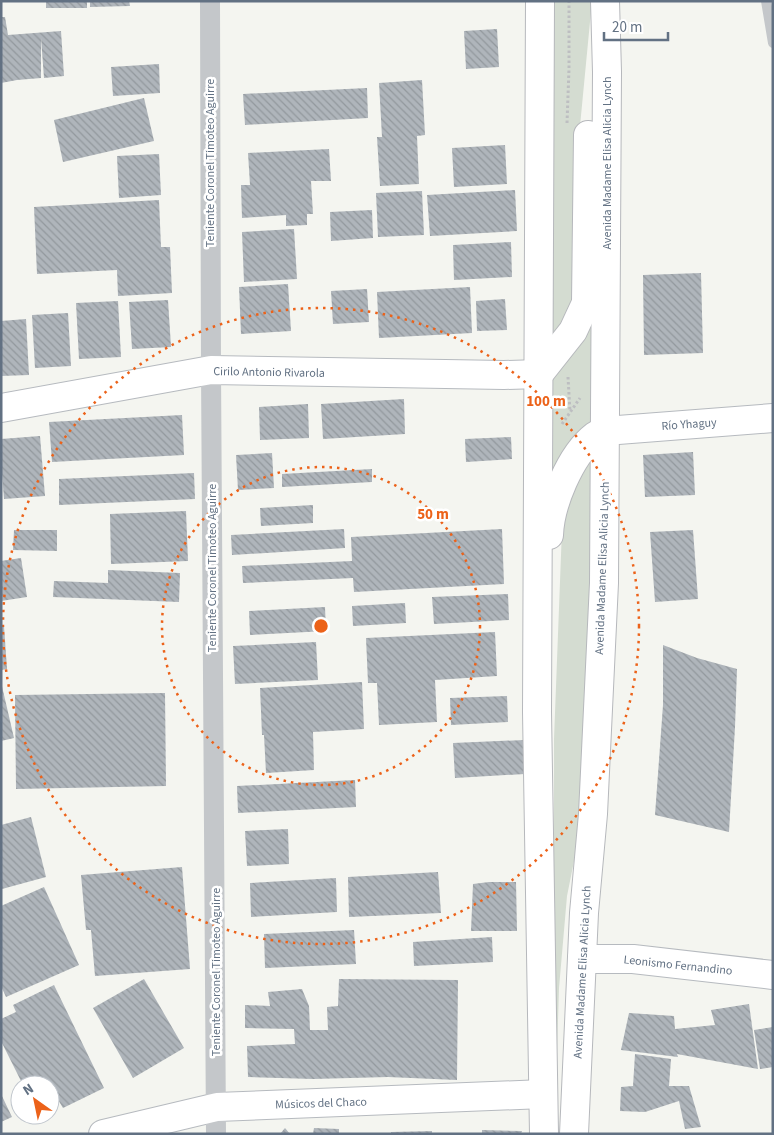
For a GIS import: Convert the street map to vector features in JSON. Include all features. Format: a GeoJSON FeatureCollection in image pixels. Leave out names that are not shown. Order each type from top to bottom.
{"type":"FeatureCollection","features":[{"type":"Feature","properties":{"kind":"main road"},"geometry":{"type":"LineString","coordinates":[[540,1],[537,712],[544,1134]]}},
{"type":"Feature","properties":{"kind":"main road","name":"Avenida Madame Elisa Alicia Lynch"},"geometry":{"type":"LineString","coordinates":[[574,1134],[584,913],[592,814],[604,583],[607,72],[605,1]]}},
{"type":"Feature","properties":{"kind":"main road"},"geometry":{"type":"LineString","coordinates":[[539,374],[573,331],[586,302],[588,134],[590,120],[607,72]]}},
{"type":"Feature","properties":{"kind":"main road","name":"Cirilo Antonio Rivarola"},"geometry":{"type":"LineString","coordinates":[[1,408],[210,370],[539,374]]}},
{"type":"Feature","properties":{"kind":"main road","name":"Río Yhaguy"},"geometry":{"type":"LineString","coordinates":[[605,430],[773,418]]}},
{"type":"Feature","properties":{"kind":"main road"},"geometry":{"type":"LineString","coordinates":[[537,712],[546,680],[550,522],[568,471],[577,455],[594,437],[605,430]]}},
{"type":"Feature","properties":{"kind":"main road","name":"Leonismo Fernandino"},"geometry":{"type":"LineString","coordinates":[[582,958],[633,959],[773,974]]}},
{"type":"Feature","properties":{"kind":"main road"},"geometry":{"type":"LineString","coordinates":[[529,1134],[543,1098]]}},
{"type":"Feature","properties":{"kind":"main road","name":"Músicos del Chaco"},"geometry":{"type":"LineString","coordinates":[[103,1134],[217,1107],[543,1098]]}},
{"type":"Feature","properties":{"kind":"main road"},"geometry":{"type":"LineString","coordinates":[[575,1099],[590,1134]]}},
{"type":"Feature","properties":{"kind":"street","name":"Teniente Coronel Timoteo Aguirre"},"geometry":{"type":"LineString","coordinates":[[210,1],[210,370],[216,1134]]}},
{"type":"Feature","properties":{"kind":"lane"},"geometry":{"type":"LineString","coordinates":[[766,1],[773,43]]}},
{"type":"Feature","properties":{"kind":"path"},"geometry":{"type":"LineString","coordinates":[[568,376],[570,412]]}},
{"type":"Feature","properties":{"kind":"path"},"geometry":{"type":"LineString","coordinates":[[560,427],[583,393]]}},
{"type":"Feature","properties":{"kind":"shaded area"},"geometry":{"type":"Polygon","coordinates":[[[551,1],[592,1],[580,126],[574,308],[552,339],[551,1]]]}},
{"type":"Feature","properties":{"kind":"shaded area"},"geometry":{"type":"Polygon","coordinates":[[[592,320],[592,420],[553,484],[551,373],[592,320]]]}},
{"type":"Feature","properties":{"kind":"shaded area"},"geometry":{"type":"Polygon","coordinates":[[[592,450],[592,527],[583,827],[567,896],[559,988],[556,1084],[554,1084],[554,739],[562,529],[565,503],[592,450]]]}},
{"type":"Feature","properties":{"kind":"building"},"geometry":{"type":"Polygon","coordinates":[[[46,1],[87,1],[87,8],[46,8],[46,1]]]}},
{"type":"Feature","properties":{"kind":"building"},"geometry":{"type":"Polygon","coordinates":[[[90,1],[129,1],[130,6],[90,7],[90,1]]]}},
{"type":"Feature","properties":{"kind":"building"},"geometry":{"type":"Polygon","coordinates":[[[1,17],[5,17],[8,35],[61,31],[64,76],[44,78],[41,38],[41,78],[1,83],[1,17]]]}},
{"type":"Feature","properties":{"kind":"building"},"geometry":{"type":"Polygon","coordinates":[[[497,29],[499,67],[466,69],[464,31],[497,29]]]}},
{"type":"Feature","properties":{"kind":"building"},"geometry":{"type":"Polygon","coordinates":[[[159,64],[160,93],[113,96],[111,67],[159,64]]]}},
{"type":"Feature","properties":{"kind":"building"},"geometry":{"type":"Polygon","coordinates":[[[422,80],[425,135],[417,136],[419,184],[380,186],[377,137],[382,137],[379,83],[422,80]]]}},
{"type":"Feature","properties":{"kind":"building"},"geometry":{"type":"Polygon","coordinates":[[[367,88],[368,118],[245,125],[243,94],[367,88]]]}},
{"type":"Feature","properties":{"kind":"building"},"geometry":{"type":"Polygon","coordinates":[[[144,98],[154,141],[63,162],[54,120],[144,98]]]}},
{"type":"Feature","properties":{"kind":"building"},"geometry":{"type":"Polygon","coordinates":[[[505,145],[507,184],[454,187],[452,148],[505,145]]]}},
{"type":"Feature","properties":{"kind":"building"},"geometry":{"type":"Polygon","coordinates":[[[329,149],[331,181],[311,181],[313,214],[307,214],[307,225],[286,226],[286,215],[242,218],[241,185],[250,185],[248,153],[329,149]]]}},
{"type":"Feature","properties":{"kind":"building"},"geometry":{"type":"Polygon","coordinates":[[[159,154],[161,195],[119,198],[117,156],[159,154]]]}},
{"type":"Feature","properties":{"kind":"building"},"geometry":{"type":"Polygon","coordinates":[[[515,190],[517,231],[430,236],[427,195],[515,190]]]}},
{"type":"Feature","properties":{"kind":"building"},"geometry":{"type":"Polygon","coordinates":[[[422,191],[424,235],[378,237],[376,193],[422,191]]]}},
{"type":"Feature","properties":{"kind":"building"},"geometry":{"type":"Polygon","coordinates":[[[159,200],[161,247],[170,247],[172,293],[118,296],[117,270],[37,274],[34,207],[159,200]]]}},
{"type":"Feature","properties":{"kind":"building"},"geometry":{"type":"Polygon","coordinates":[[[372,210],[373,238],[331,241],[330,212],[372,210]]]}},
{"type":"Feature","properties":{"kind":"building"},"geometry":{"type":"Polygon","coordinates":[[[294,229],[297,279],[244,282],[242,232],[294,229]]]}},
{"type":"Feature","properties":{"kind":"building"},"geometry":{"type":"Polygon","coordinates":[[[511,242],[512,277],[454,280],[453,245],[511,242]]]}},
{"type":"Feature","properties":{"kind":"building"},"geometry":{"type":"Polygon","coordinates":[[[701,273],[703,353],[644,355],[643,275],[701,273]]]}},
{"type":"Feature","properties":{"kind":"building"},"geometry":{"type":"Polygon","coordinates":[[[288,284],[291,331],[241,334],[239,287],[288,284]]]}},
{"type":"Feature","properties":{"kind":"building"},"geometry":{"type":"Polygon","coordinates":[[[470,287],[472,333],[379,338],[377,292],[470,287]]]}},
{"type":"Feature","properties":{"kind":"building"},"geometry":{"type":"Polygon","coordinates":[[[367,289],[369,322],[333,324],[331,291],[367,289]]]}},
{"type":"Feature","properties":{"kind":"building"},"geometry":{"type":"Polygon","coordinates":[[[505,299],[507,330],[477,331],[476,301],[505,299]]]}},
{"type":"Feature","properties":{"kind":"building"},"geometry":{"type":"Polygon","coordinates":[[[168,300],[171,347],[132,349],[129,302],[168,300]]]}},
{"type":"Feature","properties":{"kind":"building"},"geometry":{"type":"Polygon","coordinates":[[[118,301],[121,357],[79,359],[76,303],[118,301]]]}},
{"type":"Feature","properties":{"kind":"building"},"geometry":{"type":"Polygon","coordinates":[[[68,313],[71,366],[35,368],[32,315],[68,313]]]}},
{"type":"Feature","properties":{"kind":"building"},"geometry":{"type":"Polygon","coordinates":[[[26,319],[29,375],[1,376],[1,321],[26,319]]]}},
{"type":"Feature","properties":{"kind":"building"},"geometry":{"type":"Polygon","coordinates":[[[404,399],[405,434],[323,439],[321,404],[404,399]]]}},
{"type":"Feature","properties":{"kind":"building"},"geometry":{"type":"Polygon","coordinates":[[[308,404],[309,438],[260,440],[259,407],[308,404]]]}},
{"type":"Feature","properties":{"kind":"building"},"geometry":{"type":"Polygon","coordinates":[[[182,415],[184,455],[52,462],[49,422],[182,415]]]}},
{"type":"Feature","properties":{"kind":"building"},"geometry":{"type":"Polygon","coordinates":[[[40,436],[45,496],[4,499],[1,439],[40,436]]]}},
{"type":"Feature","properties":{"kind":"building"},"geometry":{"type":"Polygon","coordinates":[[[511,437],[512,459],[466,462],[465,439],[511,437]]]}},
{"type":"Feature","properties":{"kind":"building"},"geometry":{"type":"Polygon","coordinates":[[[693,452],[695,495],[645,497],[643,455],[693,452]]]}},
{"type":"Feature","properties":{"kind":"building"},"geometry":{"type":"Polygon","coordinates":[[[272,453],[274,488],[238,490],[236,455],[272,453]]]}},
{"type":"Feature","properties":{"kind":"building"},"geometry":{"type":"Polygon","coordinates":[[[372,469],[372,482],[282,487],[282,474],[372,469]]]}},
{"type":"Feature","properties":{"kind":"building"},"geometry":{"type":"Polygon","coordinates":[[[194,473],[195,499],[59,505],[59,479],[194,473]]]}},
{"type":"Feature","properties":{"kind":"building"},"geometry":{"type":"Polygon","coordinates":[[[313,505],[313,523],[261,526],[260,508],[313,505]]]}},
{"type":"Feature","properties":{"kind":"building"},"geometry":{"type":"Polygon","coordinates":[[[186,511],[188,561],[111,564],[110,514],[186,511]]]}},
{"type":"Feature","properties":{"kind":"building"},"geometry":{"type":"Polygon","coordinates":[[[344,529],[345,548],[232,555],[231,535],[344,529]]]}},
{"type":"Feature","properties":{"kind":"building"},"geometry":{"type":"Polygon","coordinates":[[[502,529],[504,584],[354,592],[353,578],[243,583],[242,566],[352,561],[351,537],[502,529]]]}},
{"type":"Feature","properties":{"kind":"building"},"geometry":{"type":"Polygon","coordinates":[[[14,530],[57,530],[57,551],[13,550],[14,530]]]}},
{"type":"Feature","properties":{"kind":"building"},"geometry":{"type":"Polygon","coordinates":[[[693,530],[698,599],[655,602],[650,532],[693,530]]]}},
{"type":"Feature","properties":{"kind":"building"},"geometry":{"type":"Polygon","coordinates":[[[21,558],[27,597],[1,601],[1,561],[21,558]]]}},
{"type":"Feature","properties":{"kind":"building"},"geometry":{"type":"Polygon","coordinates":[[[108,570],[180,573],[179,602],[53,597],[54,581],[108,583],[108,570]]]}},
{"type":"Feature","properties":{"kind":"building"},"geometry":{"type":"Polygon","coordinates":[[[508,594],[509,620],[434,624],[432,597],[508,594]]]}},
{"type":"Feature","properties":{"kind":"building"},"geometry":{"type":"Polygon","coordinates":[[[405,603],[406,623],[353,626],[352,606],[405,603]]]}},
{"type":"Feature","properties":{"kind":"building"},"geometry":{"type":"Polygon","coordinates":[[[325,607],[326,631],[250,635],[249,611],[325,607]]]}},
{"type":"Feature","properties":{"kind":"building"},"geometry":{"type":"Polygon","coordinates":[[[1,626],[4,626],[7,669],[1,670],[1,626]]]}},
{"type":"Feature","properties":{"kind":"building"},"geometry":{"type":"Polygon","coordinates":[[[495,632],[497,676],[435,680],[437,722],[379,725],[377,683],[368,683],[366,638],[495,632]]]}},
{"type":"Feature","properties":{"kind":"building"},"geometry":{"type":"Polygon","coordinates":[[[316,642],[318,680],[235,684],[233,646],[316,642]]]}},
{"type":"Feature","properties":{"kind":"building"},"geometry":{"type":"Polygon","coordinates":[[[663,645],[697,658],[737,669],[729,832],[655,815],[663,705],[663,645]]]}},
{"type":"Feature","properties":{"kind":"building"},"geometry":{"type":"Polygon","coordinates":[[[1,682],[14,738],[1,741],[1,682]]]}},
{"type":"Feature","properties":{"kind":"building"},"geometry":{"type":"Polygon","coordinates":[[[362,682],[364,729],[313,732],[314,770],[266,773],[260,688],[362,682]]]}},
{"type":"Feature","properties":{"kind":"building"},"geometry":{"type":"Polygon","coordinates":[[[165,693],[166,786],[16,789],[15,695],[165,693]]]}},
{"type":"Feature","properties":{"kind":"building"},"geometry":{"type":"Polygon","coordinates":[[[507,696],[508,722],[451,725],[450,698],[507,696]]]}},
{"type":"Feature","properties":{"kind":"building"},"geometry":{"type":"Polygon","coordinates":[[[524,740],[525,774],[455,778],[453,743],[524,740]]]}},
{"type":"Feature","properties":{"kind":"building"},"geometry":{"type":"Polygon","coordinates":[[[355,780],[356,807],[238,813],[237,786],[355,780]]]}},
{"type":"Feature","properties":{"kind":"building"},"geometry":{"type":"Polygon","coordinates":[[[31,817],[46,877],[2,889],[1,825],[31,817]]]}},
{"type":"Feature","properties":{"kind":"building"},"geometry":{"type":"Polygon","coordinates":[[[288,829],[289,864],[247,866],[245,831],[288,829]]]}},
{"type":"Feature","properties":{"kind":"building"},"geometry":{"type":"Polygon","coordinates":[[[182,867],[190,969],[95,976],[91,930],[86,930],[81,875],[182,867]]]}},
{"type":"Feature","properties":{"kind":"building"},"geometry":{"type":"Polygon","coordinates":[[[438,872],[441,913],[349,917],[348,877],[438,872]]]}},
{"type":"Feature","properties":{"kind":"building"},"geometry":{"type":"Polygon","coordinates":[[[336,878],[337,912],[251,917],[250,883],[336,878]]]}},
{"type":"Feature","properties":{"kind":"building"},"geometry":{"type":"Polygon","coordinates":[[[516,882],[517,931],[471,931],[473,884],[516,882]]]}},
{"type":"Feature","properties":{"kind":"building"},"geometry":{"type":"Polygon","coordinates":[[[44,887],[79,965],[6,997],[1,986],[1,906],[44,887]]]}},
{"type":"Feature","properties":{"kind":"building"},"geometry":{"type":"Polygon","coordinates":[[[354,930],[356,964],[265,968],[264,934],[354,930]]]}},
{"type":"Feature","properties":{"kind":"building"},"geometry":{"type":"Polygon","coordinates":[[[492,937],[493,962],[414,966],[413,942],[492,937]]]}},
{"type":"Feature","properties":{"kind":"building"},"geometry":{"type":"Polygon","coordinates":[[[144,979],[184,1048],[133,1078],[93,1008],[144,979]]]}},
{"type":"Feature","properties":{"kind":"building"},"geometry":{"type":"Polygon","coordinates":[[[339,979],[458,980],[457,1080],[388,1077],[313,1079],[248,1077],[247,1046],[295,1044],[294,1029],[245,1028],[245,1005],[270,1006],[268,992],[302,989],[309,1006],[310,1030],[328,1030],[327,1007],[338,1006],[339,979]]]}},
{"type":"Feature","properties":{"kind":"building"},"geometry":{"type":"Polygon","coordinates":[[[54,985],[104,1088],[63,1108],[60,1103],[60,1075],[18,1075],[1,1041],[1,1019],[16,1012],[13,1005],[54,985]]]}},
{"type":"Feature","properties":{"kind":"building"},"geometry":{"type":"Polygon","coordinates":[[[749,1004],[758,1069],[677,1054],[678,1057],[621,1050],[629,1013],[674,1016],[675,1029],[715,1025],[711,1010],[749,1004]]]}},
{"type":"Feature","properties":{"kind":"building"},"geometry":{"type":"Polygon","coordinates":[[[773,1027],[773,1067],[760,1069],[754,1030],[773,1027]]]}},
{"type":"Feature","properties":{"kind":"building"},"geometry":{"type":"Polygon","coordinates":[[[635,1054],[671,1059],[669,1086],[689,1086],[701,1127],[685,1129],[679,1101],[645,1112],[620,1111],[621,1087],[633,1086],[635,1054]]]}},
{"type":"Feature","properties":{"kind":"building"},"geometry":{"type":"Polygon","coordinates":[[[1,1094],[10,1113],[10,1118],[1,1122],[1,1094]]]}},
{"type":"Feature","properties":{"kind":"building"},"geometry":{"type":"Polygon","coordinates":[[[285,1128],[290,1134],[280,1134],[285,1128]]]}},
{"type":"Feature","properties":{"kind":"building"},"geometry":{"type":"Polygon","coordinates":[[[314,1128],[339,1129],[339,1134],[313,1134],[314,1128]]]}},
{"type":"Feature","properties":{"kind":"building"},"geometry":{"type":"Polygon","coordinates":[[[482,1130],[522,1131],[521,1134],[482,1134],[482,1130]]]}},
{"type":"Feature","properties":{"kind":"building"},"geometry":{"type":"Polygon","coordinates":[[[432,1131],[432,1134],[391,1134],[391,1132],[432,1131]]]}}]}
